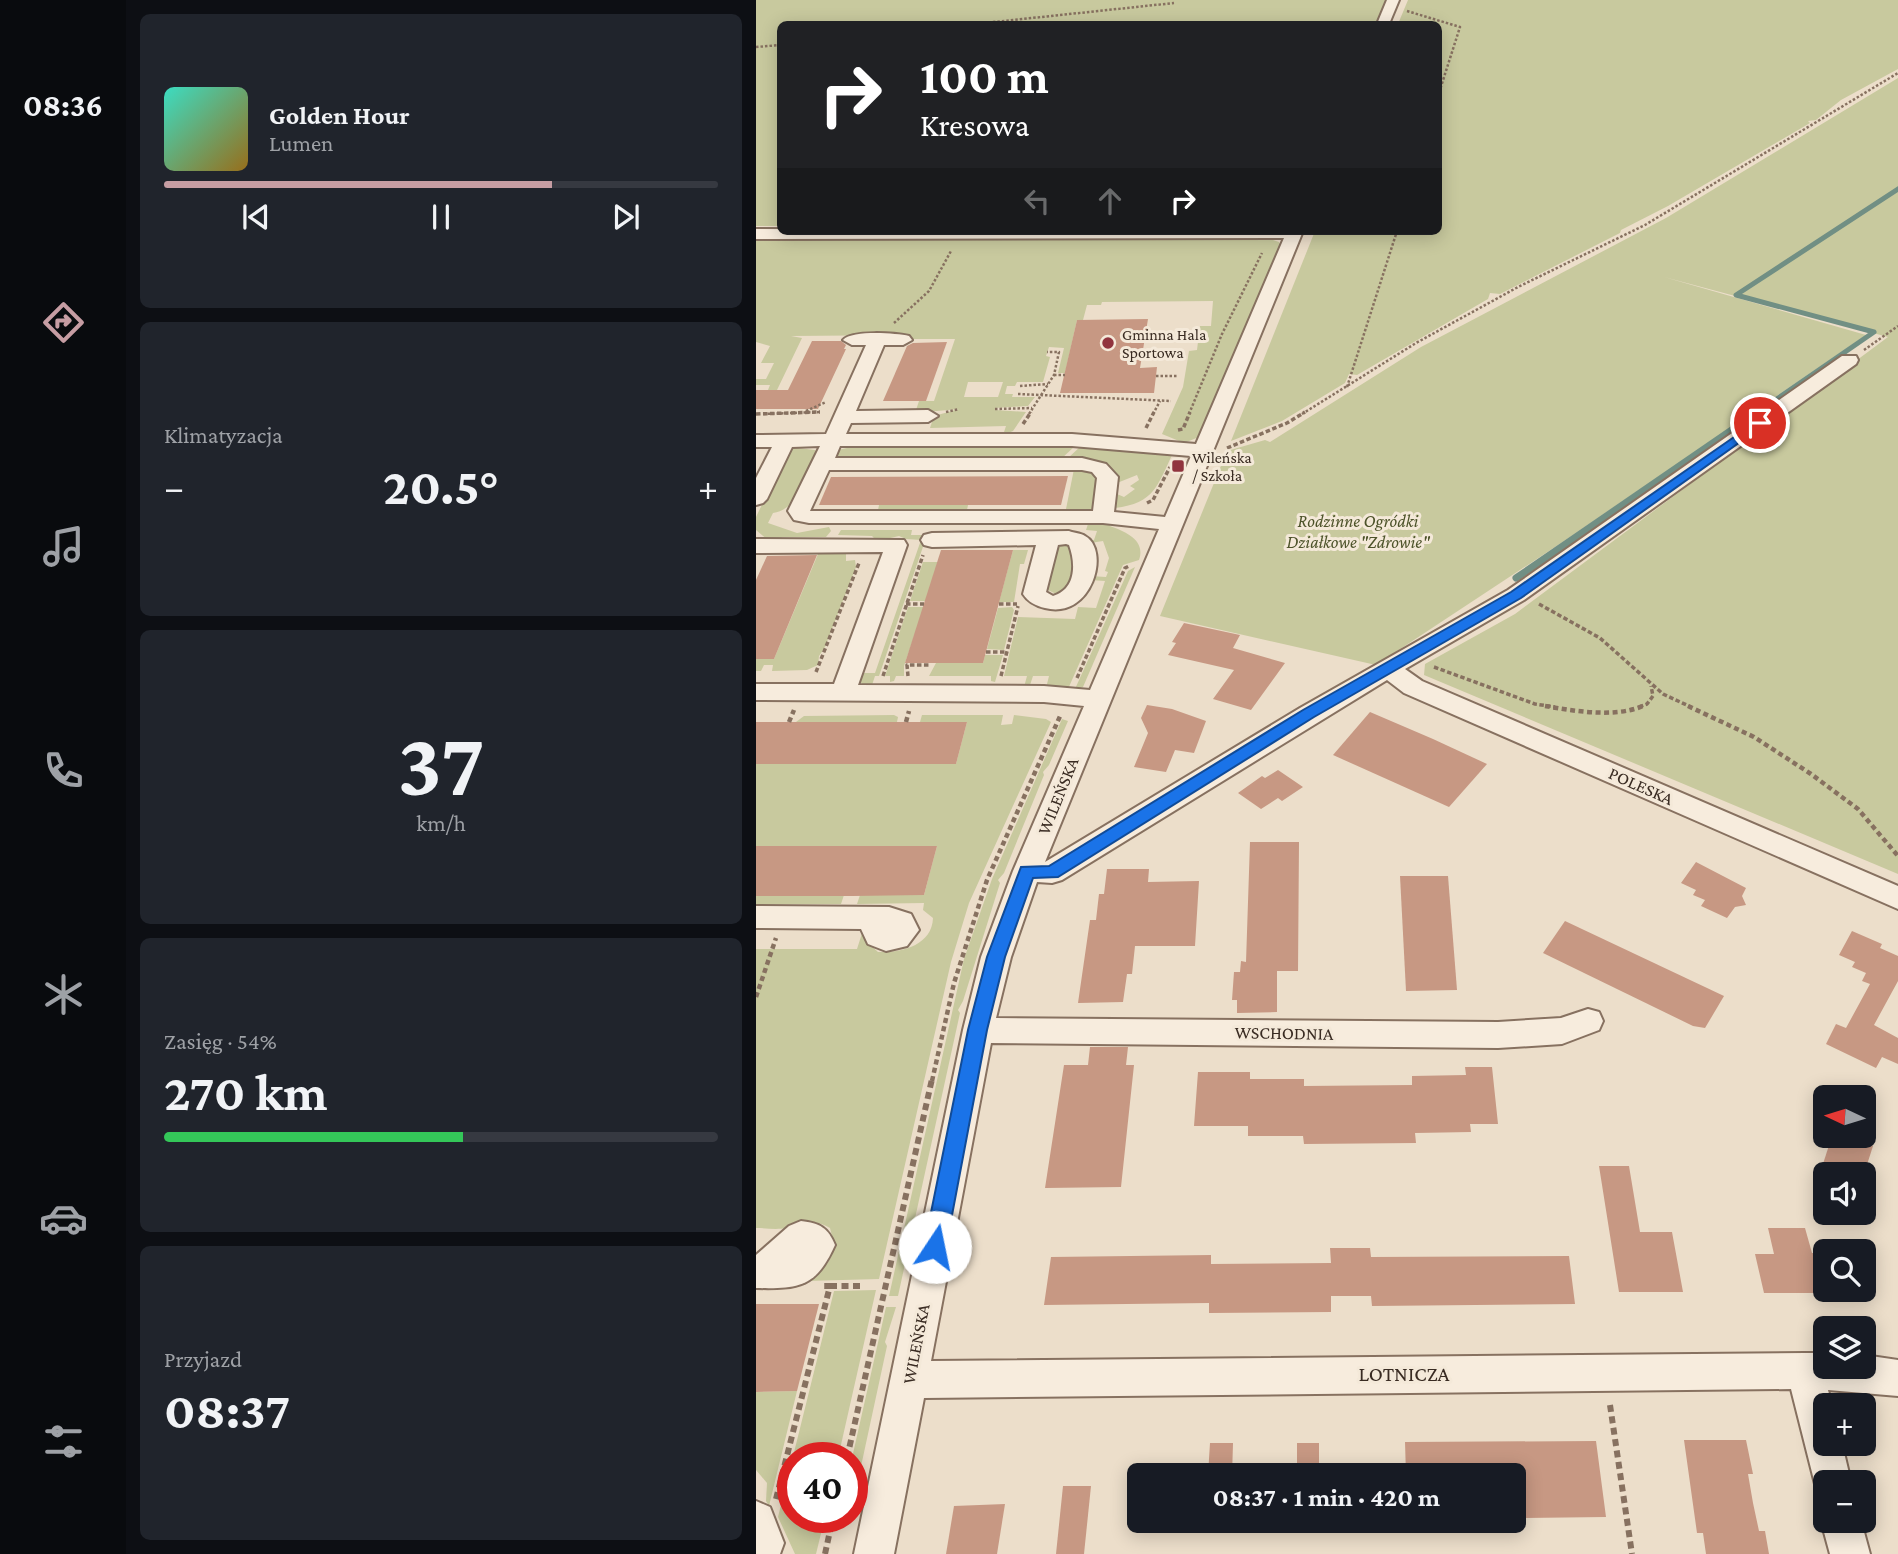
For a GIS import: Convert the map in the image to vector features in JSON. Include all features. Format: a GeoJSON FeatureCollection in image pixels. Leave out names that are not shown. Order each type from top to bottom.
{"type":"FeatureCollection","features":[{"type":"Feature","properties":{"kind":"street"},"geometry":{"type":"LineString","coordinates":[[756,234],[777,234]]}},
{"type":"Feature","properties":{"kind":"street","name":"WILEŃSKA"},"geometry":{"type":"LineString","coordinates":[[874,1554],[978,1030],[996,957],[1027,872],[1097,699],[1294,235]]}},
{"type":"Feature","properties":{"kind":"street"},"geometry":{"type":"LineString","coordinates":[[821,464],[878,338]]}},
{"type":"Feature","properties":{"kind":"street"},"geometry":{"type":"LineString","coordinates":[[852,340],[904,340]]}},
{"type":"Feature","properties":{"kind":"street"},"geometry":{"type":"LineString","coordinates":[[1027,872],[1052,873],[1309,714],[1516,595],[1849,360]]}},
{"type":"Feature","properties":{"kind":"street"},"geometry":{"type":"LineString","coordinates":[[756,441],[785,441],[839,427],[928,416]]}},
{"type":"Feature","properties":{"kind":"street"},"geometry":{"type":"LineString","coordinates":[[756,425],[1072,440],[1203,451]]}},
{"type":"Feature","properties":{"kind":"street"},"geometry":{"type":"LineString","coordinates":[[756,499],[785,441]]}},
{"type":"Feature","properties":{"kind":"street"},"geometry":{"type":"LineString","coordinates":[[800,507],[783,514],[781,520],[801,527],[841,517]]}},
{"type":"Feature","properties":{"kind":"street"},"geometry":{"type":"LineString","coordinates":[[929,543],[1059,538],[1079,541],[1085,564],[1079,590],[1069,600],[1054,604],[1026,599],[1059,538],[1092,517]]}},
{"type":"Feature","properties":{"kind":"street"},"geometry":{"type":"LineString","coordinates":[[756,546],[896,545],[843,693]]}},
{"type":"Feature","properties":{"kind":"street","name":"POLESKA"},"geometry":{"type":"LineString","coordinates":[[1388,669],[1413,687],[1898,898]]}},
{"type":"Feature","properties":{"kind":"street"},"geometry":{"type":"LineString","coordinates":[[756,692],[1044,694],[1097,699]]}},
{"type":"Feature","properties":{"kind":"street"},"geometry":{"type":"LineString","coordinates":[[770,917],[867,918]]}},
{"type":"Feature","properties":{"kind":"street","name":"WSCHODNIA"},"geometry":{"type":"LineString","coordinates":[[978,1030],[1498,1035],[1562,1031],[1588,1021]]}},
{"type":"Feature","properties":{"kind":"street"},"geometry":{"type":"LineString","coordinates":[[1805,1371],[1829,1470]]}},
{"type":"Feature","properties":{"kind":"street","name":"LOTNICZA"},"geometry":{"type":"LineString","coordinates":[[909,1380],[1805,1371],[1853,1371],[1898,1378]]}},
{"type":"Feature","properties":{"kind":"street"},"geometry":{"type":"LineString","coordinates":[[1844,1533],[1850,1554]]}},
{"type":"Feature","properties":{"kind":"lane"},"geometry":{"type":"LineString","coordinates":[[800,507],[821,464],[1091,465],[1099,468],[1108,477],[1092,517]]}},
{"type":"Feature","properties":{"kind":"lane"},"geometry":{"type":"LineString","coordinates":[[841,517],[1092,517],[1172,524]]}},
{"type":"Feature","properties":{"kind":"path"},"geometry":{"type":"LineString","coordinates":[[1003,21],[1174,3]]}},
{"type":"Feature","properties":{"kind":"path"},"geometry":{"type":"LineString","coordinates":[[1391,5],[1440,21]]}},
{"type":"Feature","properties":{"kind":"path"},"geometry":{"type":"LineString","coordinates":[[1442,22],[1460,27],[1442,83]]}},
{"type":"Feature","properties":{"kind":"path"},"geometry":{"type":"LineString","coordinates":[[756,47],[777,45]]}},
{"type":"Feature","properties":{"kind":"path"},"geometry":{"type":"LineString","coordinates":[[1203,451],[1218,452],[1265,434],[1346,388],[1416,343],[1518,287],[1645,225],[1898,74]]}},
{"type":"Feature","properties":{"kind":"path"},"geometry":{"type":"LineString","coordinates":[[878,338],[929,291],[955,243],[952,235]]}},
{"type":"Feature","properties":{"kind":"path"},"geometry":{"type":"LineString","coordinates":[[1175,432],[1183,429],[1222,334],[1271,235]]}},
{"type":"Feature","properties":{"kind":"path"},"geometry":{"type":"LineString","coordinates":[[1346,388],[1396,235]]}},
{"type":"Feature","properties":{"kind":"path"},"geometry":{"type":"LineString","coordinates":[[1849,360],[1898,326]]}},
{"type":"Feature","properties":{"kind":"path"},"geometry":{"type":"LineString","coordinates":[[1013,439],[1054,375],[1059,352],[1047,352]]}},
{"type":"Feature","properties":{"kind":"path"},"geometry":{"type":"LineString","coordinates":[[1049,361],[1057,361]]}},
{"type":"Feature","properties":{"kind":"path"},"geometry":{"type":"LineString","coordinates":[[1054,375],[1065,375]]}},
{"type":"Feature","properties":{"kind":"path"},"geometry":{"type":"LineString","coordinates":[[1156,376],[1178,376]]}},
{"type":"Feature","properties":{"kind":"path"},"geometry":{"type":"LineString","coordinates":[[1020,386],[1048,384]]}},
{"type":"Feature","properties":{"kind":"path"},"geometry":{"type":"LineString","coordinates":[[1017,394],[1171,401]]}},
{"type":"Feature","properties":{"kind":"path"},"geometry":{"type":"LineString","coordinates":[[802,413],[827,402]]}},
{"type":"Feature","properties":{"kind":"path"},"geometry":{"type":"LineString","coordinates":[[995,409],[1032,408]]}},
{"type":"Feature","properties":{"kind":"path"},"geometry":{"type":"LineString","coordinates":[[877,693],[929,543]]}},
{"type":"Feature","properties":{"kind":"path"},"geometry":{"type":"LineString","coordinates":[[806,672],[818,672],[824,659],[822,656],[828,648],[860,565],[857,552]]}},
{"type":"Feature","properties":{"kind":"path"},"geometry":{"type":"LineString","coordinates":[[1516,595],[1600,638],[1663,694],[1754,737],[1787,757],[1858,809],[1898,856]]}},
{"type":"Feature","properties":{"kind":"path"},"geometry":{"type":"LineString","coordinates":[[999,604],[1026,599]]}},
{"type":"Feature","properties":{"kind":"path"},"geometry":{"type":"LineString","coordinates":[[996,694],[1007,652],[1026,599]]}},
{"type":"Feature","properties":{"kind":"path"},"geometry":{"type":"LineString","coordinates":[[906,604],[924,604]]}},
{"type":"Feature","properties":{"kind":"path"},"geometry":{"type":"LineString","coordinates":[[986,652],[1007,652]]}},
{"type":"Feature","properties":{"kind":"path"},"geometry":{"type":"LineString","coordinates":[[907,665],[930,663]]}},
{"type":"Feature","properties":{"kind":"path"},"geometry":{"type":"LineString","coordinates":[[1388,669],[1436,667],[1535,704],[1570,710],[1631,711],[1647,704],[1653,696],[1651,685]]}},
{"type":"Feature","properties":{"kind":"path"},"geometry":{"type":"LineString","coordinates":[[756,996],[770,917]]}},
{"type":"Feature","properties":{"kind":"path"},"geometry":{"type":"LineString","coordinates":[[817,1286],[863,1286]]}},
{"type":"Feature","properties":{"kind":"path"},"geometry":{"type":"LineString","coordinates":[[762,1540],[830,1286]]}},
{"type":"Feature","properties":{"kind":"path"},"geometry":{"type":"LineString","coordinates":[[1610,1405],[1632,1554]]}},
{"type":"Feature","properties":{"kind":"path"},"geometry":{"type":"LineString","coordinates":[[825,1554],[830,1533]]}},
{"type":"Feature","properties":{"kind":"green space"},"geometry":{"type":"Polygon","coordinates":[[[756,0],[1386,0],[1377,21],[777,21],[777,226],[756,226],[756,0]]]}},
{"type":"Feature","properties":{"kind":"green space"},"geometry":{"type":"Polygon","coordinates":[[[1408,0],[1898,0],[1898,69],[1841,100],[1816,120],[1808,121],[1810,123],[1620,233],[1500,294],[1490,293],[1488,299],[1357,375],[1349,374],[1345,383],[1282,421],[1231,441],[1313,235],[1442,235],[1442,21],[1399,21],[1408,0]]]}},
{"type":"Feature","properties":{"kind":"green space","name":"Rodzinne Ogródki Działkowe \"Zdrowie\""},"geometry":{"type":"Polygon","coordinates":[[[1898,78],[1898,874],[1424,675],[1425,664],[1515,614],[1888,337],[1664,277],[1866,335],[1561,543],[1376,665],[1160,616],[1227,451],[1265,440],[1270,442],[1421,347],[1666,218],[1898,78]]]}},
{"type":"Feature","properties":{"kind":"green space"},"geometry":{"type":"Polygon","coordinates":[[[756,237],[1264,237],[1279,242],[1282,247],[1199,437],[1184,443],[1162,434],[1183,387],[1189,351],[1197,350],[1200,326],[1211,326],[1213,301],[1102,302],[1101,305],[1087,305],[1083,320],[1077,320],[1065,373],[1058,373],[1064,348],[1049,347],[1046,356],[1050,357],[1043,382],[1017,382],[1015,386],[1007,386],[1005,394],[1013,394],[1012,397],[1035,397],[1028,406],[995,408],[1026,412],[1013,431],[1003,435],[1006,426],[930,428],[934,416],[959,409],[915,413],[919,401],[934,401],[955,339],[908,339],[910,335],[791,336],[802,338],[777,390],[768,390],[770,385],[756,385],[756,379],[766,379],[774,363],[761,363],[770,346],[756,342],[756,237]],[[968,382],[964,397],[998,397],[1003,382],[968,382]]]}},
{"type":"Feature","properties":{"kind":"green space"},"geometry":{"type":"Polygon","coordinates":[[[860,445],[1075,446],[1061,459],[832,459],[838,450],[860,445]]]}},
{"type":"Feature","properties":{"kind":"green space"},"geometry":{"type":"Polygon","coordinates":[[[1081,446],[1173,453],[1158,484],[1147,497],[1128,506],[1115,508],[1117,494],[1124,497],[1135,489],[1130,486],[1139,480],[1137,475],[1117,483],[1115,472],[1096,461],[1067,459],[1081,446]]]}},
{"type":"Feature","properties":{"kind":"green space"},"geometry":{"type":"Polygon","coordinates":[[[790,447],[815,450],[817,455],[796,498],[782,510],[773,513],[768,523],[797,533],[829,527],[831,531],[826,537],[783,537],[769,541],[756,530],[756,517],[790,447]]]}},
{"type":"Feature","properties":{"kind":"green space"},"geometry":{"type":"Polygon","coordinates":[[[1074,469],[1092,472],[1097,478],[1092,510],[1066,509],[1074,469]]]}},
{"type":"Feature","properties":{"kind":"green space"},"geometry":{"type":"Polygon","coordinates":[[[879,505],[968,505],[967,510],[878,510],[879,505]]]}},
{"type":"Feature","properties":{"kind":"green space"},"geometry":{"type":"Polygon","coordinates":[[[1095,521],[1109,524],[1133,538],[1140,547],[1139,560],[1123,565],[1068,689],[1046,688],[1049,676],[1033,676],[1029,688],[1024,687],[1027,676],[1004,676],[1018,617],[1075,619],[1078,607],[1096,608],[1105,581],[1089,580],[1090,576],[1106,577],[1109,558],[1103,541],[1084,544],[1084,541],[1094,540],[1097,531],[1086,530],[1088,524],[1095,521]]]}},
{"type":"Feature","properties":{"kind":"green space"},"geometry":{"type":"Polygon","coordinates":[[[841,530],[912,530],[911,535],[927,535],[879,676],[875,676],[871,688],[863,685],[858,679],[858,673],[875,673],[921,540],[899,536],[877,541],[872,536],[838,535],[841,530]]]}},
{"type":"Feature","properties":{"kind":"green space"},"geometry":{"type":"Polygon","coordinates":[[[1071,544],[1077,564],[1071,589],[1056,594],[1048,590],[1057,547],[1071,544]]]}},
{"type":"Feature","properties":{"kind":"green space"},"geometry":{"type":"Polygon","coordinates":[[[1013,550],[1028,550],[1024,564],[1020,564],[1014,602],[999,602],[1013,550]]]}},
{"type":"Feature","properties":{"kind":"green space"},"geometry":{"type":"Polygon","coordinates":[[[818,554],[846,554],[846,561],[855,560],[856,567],[819,656],[818,665],[807,670],[772,671],[773,665],[764,665],[761,671],[756,671],[756,659],[774,659],[818,554]]]}},
{"type":"Feature","properties":{"kind":"green space"},"geometry":{"type":"Polygon","coordinates":[[[923,562],[938,562],[926,601],[910,601],[923,562]]]}},
{"type":"Feature","properties":{"kind":"green space"},"geometry":{"type":"Polygon","coordinates":[[[1135,567],[1083,687],[1075,689],[1128,571],[1135,567]]]}},
{"type":"Feature","properties":{"kind":"green space"},"geometry":{"type":"Polygon","coordinates":[[[908,607],[924,607],[904,666],[904,676],[896,676],[894,681],[890,682],[890,676],[885,676],[908,607]]]}},
{"type":"Feature","properties":{"kind":"green space"},"geometry":{"type":"Polygon","coordinates":[[[1012,607],[1014,610],[1004,650],[987,649],[998,608],[1012,607]]]}},
{"type":"Feature","properties":{"kind":"green space"},"geometry":{"type":"Polygon","coordinates":[[[985,655],[1003,655],[995,682],[991,681],[991,676],[929,676],[936,663],[983,663],[985,655]]]}},
{"type":"Feature","properties":{"kind":"green space"},"geometry":{"type":"Polygon","coordinates":[[[922,715],[1003,715],[1001,725],[1012,724],[1014,715],[1051,722],[969,903],[951,962],[879,1279],[806,1281],[830,1260],[833,1246],[830,1228],[813,1222],[782,1229],[756,1228],[756,949],[857,949],[864,927],[866,941],[878,952],[913,946],[927,935],[931,928],[933,918],[923,910],[924,903],[857,904],[860,895],[924,895],[937,846],[756,846],[756,764],[956,764],[967,722],[920,722],[922,715]]]}},
{"type":"Feature","properties":{"kind":"green space"},"geometry":{"type":"Polygon","coordinates":[[[804,716],[898,717],[897,722],[796,722],[804,716]]]}},
{"type":"Feature","properties":{"kind":"green space"},"geometry":{"type":"Polygon","coordinates":[[[1062,719],[1068,721],[1049,765],[1043,772],[1004,873],[998,880],[1000,883],[958,1010],[960,1013],[898,1296],[889,1296],[964,959],[992,879],[1062,719]]]}},
{"type":"Feature","properties":{"kind":"green space"},"geometry":{"type":"Polygon","coordinates":[[[844,895],[841,904],[756,904],[756,896],[844,895]]]}},
{"type":"Feature","properties":{"kind":"green space"},"geometry":{"type":"Polygon","coordinates":[[[876,1290],[842,1442],[797,1442],[834,1291],[876,1290]]]}},
{"type":"Feature","properties":{"kind":"green space"},"geometry":{"type":"Polygon","coordinates":[[[886,1307],[896,1307],[885,1342],[887,1346],[866,1442],[856,1442],[886,1307]]]}},
{"type":"Feature","properties":{"kind":"green space"},"geometry":{"type":"Polygon","coordinates":[[[797,1391],[785,1442],[777,1442],[777,1473],[769,1506],[766,1501],[767,1483],[756,1470],[756,1392],[797,1391]]]}},
{"type":"Feature","properties":{"kind":"green space"},"geometry":{"type":"Polygon","coordinates":[[[785,1533],[821,1533],[816,1554],[795,1554],[785,1533]]]}},
{"type":"Feature","properties":{"kind":"building","name":"Gminna Hala Sportowa"},"geometry":{"type":"Polygon","coordinates":[[[1148,319],[1140,368],[1157,367],[1154,393],[1060,393],[1077,320],[1148,319]]]}},
{"type":"Feature","properties":{"kind":"building"},"geometry":{"type":"Polygon","coordinates":[[[812,341],[841,341],[846,345],[818,409],[756,409],[756,390],[788,390],[812,341]]]}},
{"type":"Feature","properties":{"kind":"building"},"geometry":{"type":"Polygon","coordinates":[[[947,342],[926,401],[883,401],[907,346],[913,343],[947,342]]]}},
{"type":"Feature","properties":{"kind":"building"},"geometry":{"type":"Polygon","coordinates":[[[1068,476],[1061,505],[819,505],[831,477],[1068,476]]]}},
{"type":"Feature","properties":{"kind":"building"},"geometry":{"type":"Polygon","coordinates":[[[941,550],[1013,550],[983,663],[905,663],[941,550]]]}},
{"type":"Feature","properties":{"kind":"building"},"geometry":{"type":"Polygon","coordinates":[[[817,555],[774,659],[756,659],[756,580],[767,556],[817,555]]]}},
{"type":"Feature","properties":{"kind":"building"},"geometry":{"type":"Polygon","coordinates":[[[1184,623],[1240,635],[1233,648],[1285,663],[1251,710],[1213,699],[1234,670],[1168,655],[1176,643],[1172,642],[1184,623]]]}},
{"type":"Feature","properties":{"kind":"building"},"geometry":{"type":"Polygon","coordinates":[[[1147,705],[1172,709],[1206,721],[1194,753],[1175,750],[1166,772],[1134,767],[1148,733],[1141,718],[1147,705]]]}},
{"type":"Feature","properties":{"kind":"building"},"geometry":{"type":"Polygon","coordinates":[[[1370,712],[1487,764],[1449,807],[1333,755],[1370,712]]]}},
{"type":"Feature","properties":{"kind":"building"},"geometry":{"type":"Polygon","coordinates":[[[756,722],[967,722],[956,764],[756,764],[756,722]]]}},
{"type":"Feature","properties":{"kind":"building"},"geometry":{"type":"Polygon","coordinates":[[[1278,770],[1303,787],[1282,801],[1278,798],[1261,809],[1238,793],[1262,776],[1265,778],[1278,770]]]}},
{"type":"Feature","properties":{"kind":"building"},"geometry":{"type":"Polygon","coordinates":[[[1250,842],[1299,842],[1298,971],[1277,971],[1277,1012],[1237,1013],[1237,1000],[1232,1000],[1234,972],[1240,972],[1241,961],[1246,962],[1250,842]]]}},
{"type":"Feature","properties":{"kind":"building"},"geometry":{"type":"Polygon","coordinates":[[[756,846],[937,846],[924,895],[756,896],[756,846]]]}},
{"type":"Feature","properties":{"kind":"building"},"geometry":{"type":"Polygon","coordinates":[[[1696,862],[1746,888],[1742,896],[1746,905],[1735,907],[1727,918],[1701,906],[1705,900],[1693,895],[1696,890],[1681,883],[1696,862]]]}},
{"type":"Feature","properties":{"kind":"building"},"geometry":{"type":"Polygon","coordinates":[[[1107,869],[1149,869],[1148,882],[1199,881],[1195,946],[1135,946],[1132,974],[1127,974],[1123,1002],[1078,1003],[1090,920],[1096,920],[1099,894],[1104,894],[1107,869]]]}},
{"type":"Feature","properties":{"kind":"building"},"geometry":{"type":"Polygon","coordinates":[[[1400,876],[1448,876],[1457,990],[1406,991],[1400,876]]]}},
{"type":"Feature","properties":{"kind":"building"},"geometry":{"type":"Polygon","coordinates":[[[1565,921],[1724,996],[1705,1028],[1693,1026],[1543,953],[1565,921]]]}},
{"type":"Feature","properties":{"kind":"building"},"geometry":{"type":"Polygon","coordinates":[[[1852,931],[1882,944],[1880,948],[1898,956],[1898,981],[1874,1025],[1898,1038],[1898,1064],[1882,1057],[1876,1068],[1826,1044],[1836,1024],[1846,1028],[1870,984],[1862,981],[1866,973],[1852,967],[1855,962],[1839,955],[1852,931]]]}},
{"type":"Feature","properties":{"kind":"building"},"geometry":{"type":"Polygon","coordinates":[[[1090,1047],[1128,1047],[1126,1065],[1134,1065],[1121,1187],[1045,1188],[1064,1065],[1088,1065],[1090,1047]]]}},
{"type":"Feature","properties":{"kind":"building"},"geometry":{"type":"Polygon","coordinates":[[[1465,1067],[1492,1067],[1498,1124],[1470,1124],[1471,1132],[1415,1133],[1416,1143],[1304,1144],[1303,1136],[1248,1136],[1248,1126],[1194,1126],[1198,1072],[1250,1072],[1250,1079],[1304,1079],[1304,1086],[1412,1085],[1412,1076],[1466,1075],[1465,1067]]]}},
{"type":"Feature","properties":{"kind":"building"},"geometry":{"type":"Polygon","coordinates":[[[1828,1148],[1872,1148],[1868,1162],[1824,1162],[1828,1148]]]}},
{"type":"Feature","properties":{"kind":"building"},"geometry":{"type":"Polygon","coordinates":[[[1599,1166],[1629,1166],[1640,1232],[1672,1232],[1683,1292],[1619,1292],[1599,1166]]]}},
{"type":"Feature","properties":{"kind":"building"},"geometry":{"type":"Polygon","coordinates":[[[1768,1228],[1805,1228],[1813,1253],[1813,1293],[1764,1293],[1755,1254],[1774,1254],[1768,1228]]]}},
{"type":"Feature","properties":{"kind":"building"},"geometry":{"type":"Polygon","coordinates":[[[1330,1248],[1370,1248],[1371,1257],[1569,1256],[1575,1304],[1372,1306],[1371,1296],[1331,1296],[1331,1312],[1209,1313],[1209,1303],[1044,1305],[1051,1257],[1211,1255],[1211,1264],[1331,1263],[1330,1248]]]}},
{"type":"Feature","properties":{"kind":"building"},"geometry":{"type":"Polygon","coordinates":[[[756,1304],[819,1304],[797,1391],[756,1392],[756,1304]]]}},
{"type":"Feature","properties":{"kind":"building"},"geometry":{"type":"Polygon","coordinates":[[[1684,1440],[1746,1440],[1753,1474],[1748,1474],[1753,1503],[1759,1531],[1765,1531],[1769,1554],[1706,1554],[1703,1533],[1697,1533],[1684,1440]]]}},
{"type":"Feature","properties":{"kind":"building"},"geometry":{"type":"Polygon","coordinates":[[[1596,1441],[1606,1517],[1526,1518],[1526,1463],[1406,1463],[1405,1442],[1596,1441]]]}},
{"type":"Feature","properties":{"kind":"building"},"geometry":{"type":"Polygon","coordinates":[[[1210,1443],[1233,1443],[1232,1463],[1209,1463],[1210,1443]]]}},
{"type":"Feature","properties":{"kind":"building"},"geometry":{"type":"Polygon","coordinates":[[[1297,1443],[1319,1443],[1319,1463],[1297,1463],[1297,1443]]]}},
{"type":"Feature","properties":{"kind":"building"},"geometry":{"type":"Polygon","coordinates":[[[1063,1486],[1091,1486],[1084,1554],[1056,1554],[1063,1486]]]}},
{"type":"Feature","properties":{"kind":"building"},"geometry":{"type":"Polygon","coordinates":[[[1005,1504],[997,1554],[946,1554],[954,1506],[1005,1504]]]}},
{"type":"Feature","properties":{"kind":"waterway"},"geometry":{"type":"LineString","coordinates":[[1755,414],[1874,332],[1736,295],[1898,189]]}},
{"type":"Feature","properties":{"kind":"waterway"},"geometry":{"type":"LineString","coordinates":[[1516,578],[1758,412]]}},
{"type":"Feature","properties":{"kind":"place","name":"Gminna Hala Sportowa"},"geometry":{"type":"Point","coordinates":[1108,343]}},
{"type":"Feature","properties":{"kind":"place","name":"Wileńska / Szkoła"},"geometry":{"type":"Point","coordinates":[1178,466]}},
{"type":"Feature","properties":{"kind":"route"},"geometry":{"type":"LineString","coordinates":[[935,1247],[978,1030],[996,957],[1027,872],[1052,873],[1309,714],[1516,595],[1760,423]]}}]}
